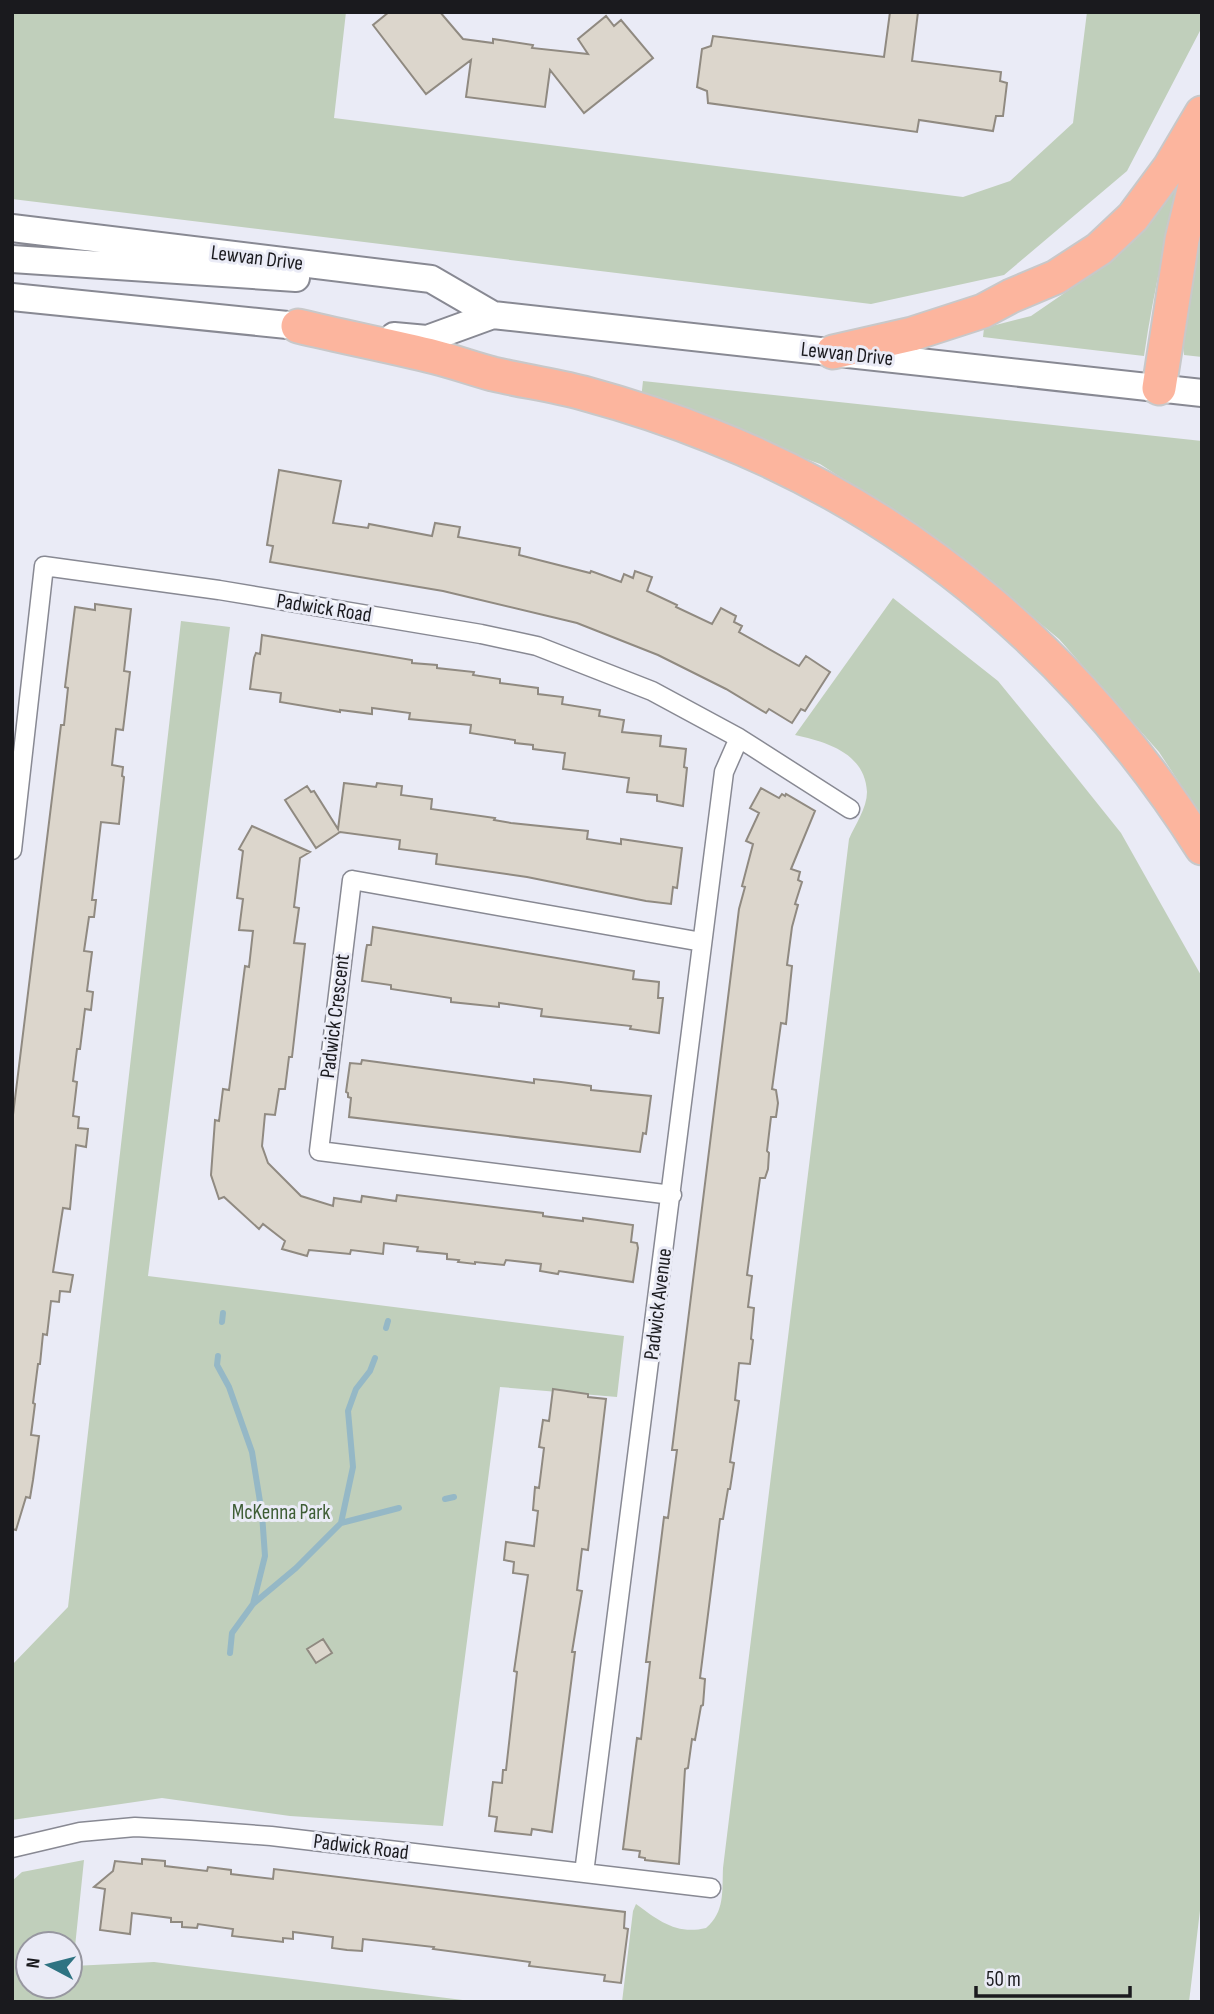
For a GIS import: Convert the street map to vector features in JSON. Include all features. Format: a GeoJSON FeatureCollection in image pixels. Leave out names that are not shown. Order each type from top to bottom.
{"type":"FeatureCollection","features":[{"type":"Feature","properties":{"kind":"highway"},"geometry":{"type":"LineString","coordinates":[[833,352],[912,334],[984,311],[1056,277],[1099,249],[1133,217],[1170,167],[1202,113]]}},
{"type":"Feature","properties":{"kind":"highway"},"geometry":{"type":"LineString","coordinates":[[1159,388],[1182,240],[1202,156]]}},
{"type":"Feature","properties":{"kind":"highway"},"geometry":{"type":"LineString","coordinates":[[298,326],[435,357],[492,374],[623,405],[713,436],[819,485],[927,553],[1049,654],[1148,768],[1202,848]]}},
{"type":"Feature","properties":{"kind":"main road","name":"Lewvan Drive"},"geometry":{"type":"LineString","coordinates":[[12,228],[431,279],[493,315],[1202,393]]}},
{"type":"Feature","properties":{"kind":"main road"},"geometry":{"type":"LineString","coordinates":[[12,260],[279,278],[431,279]]}},
{"type":"Feature","properties":{"kind":"main road","name":"Lewvan Drive"},"geometry":{"type":"LineString","coordinates":[[12,297],[427,339],[493,315]]}},
{"type":"Feature","properties":{"kind":"street","name":"Padwick Road"},"geometry":{"type":"LineString","coordinates":[[12,850],[44,566],[219,590],[481,634],[537,646],[652,691],[738,738],[849,808]]}},
{"type":"Feature","properties":{"kind":"street","name":"Padwick Avenue"},"geometry":{"type":"LineString","coordinates":[[584,1873],[724,772],[738,738]]}},
{"type":"Feature","properties":{"kind":"street","name":"Padwick Crescent"},"geometry":{"type":"LineString","coordinates":[[672,1195],[319,1151],[352,880],[702,942]]}},
{"type":"Feature","properties":{"kind":"street","name":"Padwick Road"},"geometry":{"type":"LineString","coordinates":[[12,1848],[80,1832],[135,1827],[271,1836],[711,1888]]}},
{"type":"Feature","properties":{"kind":"green space"},"geometry":{"type":"Polygon","coordinates":[[[12,12],[346,12],[334,118],[963,197],[1010,181],[1073,123],[1087,12],[1202,12],[1202,27],[1127,171],[1004,275],[871,304],[12,199],[12,12]]]}},
{"type":"Feature","properties":{"kind":"green space"},"geometry":{"type":"Polygon","coordinates":[[[1194,134],[1165,244],[1144,356],[983,337],[984,328],[1031,316],[1098,270],[1146,221],[1194,134]]]}},
{"type":"Feature","properties":{"kind":"green space"},"geometry":{"type":"Polygon","coordinates":[[[1202,218],[1202,357],[1184,355],[1181,333],[1202,218]]]}},
{"type":"Feature","properties":{"kind":"green space"},"geometry":{"type":"Polygon","coordinates":[[[643,381],[1202,441],[1202,817],[1159,752],[1059,639],[948,547],[820,464],[641,399],[643,381]]]}},
{"type":"Feature","properties":{"kind":"green space"},"geometry":{"type":"Polygon","coordinates":[[[893,598],[998,681],[1065,763],[1121,833],[1202,977],[1202,1894],[1189,2002],[622,2002],[636,1904],[669,1925],[696,1930],[706,1928],[712,1922],[721,1901],[849,839],[863,810],[867,792],[865,779],[852,759],[831,746],[795,735],[893,598]]]}},
{"type":"Feature","properties":{"kind":"green space","name":"McKenna Park"},"geometry":{"type":"Polygon","coordinates":[[[181,621],[230,627],[148,1276],[624,1336],[617,1397],[500,1387],[443,1826],[290,1816],[162,1798],[12,1820],[12,1665],[68,1607],[181,621]]]}},
{"type":"Feature","properties":{"kind":"green space"},"geometry":{"type":"Polygon","coordinates":[[[84,1860],[77,1930],[14,1930],[14,2000],[84,2000],[84,1965],[154,1962],[479,2002],[12,2002],[12,1881],[22,1872],[84,1860]]]}},
{"type":"Feature","properties":{"kind":"building"},"geometry":{"type":"Polygon","coordinates":[[[389,12],[440,12],[463,39],[493,43],[493,39],[533,45],[532,48],[588,54],[578,39],[606,16],[614,26],[621,20],[653,58],[584,113],[550,70],[545,107],[466,97],[471,60],[426,94],[373,25],[389,12]]]}},
{"type":"Feature","properties":{"kind":"building"},"geometry":{"type":"Polygon","coordinates":[[[890,12],[918,12],[912,61],[1001,72],[1000,81],[1007,83],[1003,116],[996,116],[993,131],[919,120],[917,132],[708,103],[707,91],[697,87],[702,49],[711,46],[713,36],[884,57],[890,12]]]}},
{"type":"Feature","properties":{"kind":"building"},"geometry":{"type":"Polygon","coordinates":[[[279,470],[341,481],[333,523],[368,528],[369,524],[432,536],[435,523],[460,527],[458,537],[520,548],[519,555],[590,573],[591,571],[621,582],[624,574],[633,578],[635,571],[652,577],[647,591],[677,605],[676,607],[712,624],[721,608],[736,616],[734,622],[742,626],[739,632],[799,666],[806,656],[830,672],[805,711],[801,709],[792,723],[769,709],[766,713],[726,689],[658,655],[577,623],[443,591],[270,562],[273,546],[267,545],[279,470]]]}},
{"type":"Feature","properties":{"kind":"building"},"geometry":{"type":"Polygon","coordinates":[[[95,604],[131,609],[124,671],[130,672],[123,730],[116,729],[112,765],[123,767],[124,777],[119,824],[101,822],[92,900],[96,900],[94,917],[89,917],[84,951],[92,952],[87,991],[93,992],[91,1010],[85,1009],[80,1049],[77,1049],[73,1116],[79,1117],[78,1128],[88,1129],[86,1147],[76,1145],[70,1209],[63,1208],[53,1272],[73,1275],[70,1292],[60,1291],[59,1302],[51,1301],[47,1335],[43,1334],[33,1403],[31,1435],[39,1436],[33,1480],[30,1498],[26,1497],[16,1530],[12,1529],[12,1123],[61,725],[64,725],[68,688],[65,687],[75,607],[95,610],[95,604]]]}},
{"type":"Feature","properties":{"kind":"building"},"geometry":{"type":"Polygon","coordinates":[[[262,635],[412,660],[412,663],[437,665],[437,668],[474,672],[473,675],[500,679],[500,683],[538,688],[538,694],[563,697],[562,704],[600,710],[599,716],[624,720],[622,732],[661,736],[660,746],[686,749],[683,806],[657,801],[657,795],[627,792],[629,778],[563,769],[565,753],[533,749],[533,745],[515,743],[515,740],[470,733],[471,725],[409,719],[410,713],[372,708],[372,714],[340,712],[280,702],[281,693],[250,689],[254,658],[256,653],[260,654],[262,635]]]}},
{"type":"Feature","properties":{"kind":"building"},"geometry":{"type":"Polygon","coordinates":[[[344,783],[376,787],[377,783],[402,786],[401,795],[432,799],[431,809],[495,818],[494,820],[511,823],[588,831],[587,839],[621,844],[621,839],[682,848],[677,888],[673,887],[671,904],[646,901],[527,877],[436,864],[437,854],[399,849],[400,840],[340,832],[316,848],[285,800],[307,786],[311,792],[314,791],[338,829],[344,783]]]}},
{"type":"Feature","properties":{"kind":"building"},"geometry":{"type":"Polygon","coordinates":[[[761,788],[779,798],[786,794],[815,811],[791,869],[800,872],[798,880],[802,882],[795,904],[798,905],[787,965],[792,966],[786,1024],[781,1023],[772,1089],[776,1090],[778,1103],[776,1117],[771,1117],[768,1169],[765,1178],[760,1178],[747,1275],[752,1276],[748,1307],[754,1308],[753,1340],[750,1364],[739,1363],[735,1400],[739,1401],[730,1462],[734,1463],[723,1519],[720,1519],[700,1678],[705,1679],[703,1705],[695,1740],[692,1739],[688,1768],[685,1769],[679,1864],[645,1860],[639,1857],[640,1851],[623,1849],[637,1738],[641,1739],[650,1662],[646,1662],[664,1517],[668,1518],[677,1450],[672,1450],[739,909],[753,844],[746,841],[759,813],[750,808],[761,788]]]}},
{"type":"Feature","properties":{"kind":"building"},"geometry":{"type":"Polygon","coordinates":[[[252,826],[310,852],[300,858],[294,907],[299,908],[294,943],[305,944],[292,1057],[289,1057],[285,1089],[279,1089],[275,1115],[265,1114],[262,1146],[268,1163],[301,1196],[333,1206],[334,1198],[361,1202],[362,1196],[396,1201],[397,1195],[543,1213],[543,1216],[633,1225],[631,1242],[637,1243],[638,1248],[633,1282],[559,1271],[558,1274],[540,1271],[541,1264],[506,1260],[504,1265],[458,1262],[459,1260],[447,1259],[447,1254],[417,1251],[418,1247],[384,1243],[383,1254],[351,1250],[350,1254],[309,1250],[307,1256],[282,1249],[285,1241],[263,1224],[259,1229],[224,1197],[219,1199],[211,1175],[215,1120],[219,1121],[223,1089],[229,1090],[245,966],[249,967],[253,931],[239,930],[243,899],[237,898],[243,851],[239,849],[252,826]]]}},
{"type":"Feature","properties":{"kind":"building"},"geometry":{"type":"Polygon","coordinates":[[[373,927],[634,971],[633,979],[659,982],[658,998],[663,998],[659,1033],[630,1029],[631,1026],[541,1016],[542,1009],[499,1003],[499,1007],[451,1002],[451,998],[391,989],[391,985],[362,981],[367,945],[371,945],[373,927]]]}},
{"type":"Feature","properties":{"kind":"building"},"geometry":{"type":"Polygon","coordinates":[[[362,1060],[534,1083],[534,1079],[561,1082],[591,1086],[591,1090],[651,1096],[646,1134],[643,1133],[640,1152],[349,1117],[351,1098],[346,1092],[350,1063],[361,1064],[362,1060]]]}},
{"type":"Feature","properties":{"kind":"building"},"geometry":{"type":"Polygon","coordinates":[[[553,1389],[606,1399],[588,1550],[582,1549],[577,1590],[582,1591],[572,1652],[575,1652],[552,1832],[532,1829],[531,1835],[495,1831],[497,1817],[489,1816],[493,1782],[502,1783],[503,1770],[506,1770],[517,1672],[514,1671],[528,1575],[513,1573],[514,1562],[504,1560],[506,1542],[534,1546],[538,1511],[533,1510],[535,1487],[539,1488],[544,1448],[539,1447],[543,1420],[549,1421],[553,1389]]]}},
{"type":"Feature","properties":{"kind":"building"},"geometry":{"type":"Polygon","coordinates":[[[323,1639],[332,1653],[316,1663],[307,1649],[323,1639]]]}},
{"type":"Feature","properties":{"kind":"building"},"geometry":{"type":"Polygon","coordinates":[[[142,1859],[165,1861],[165,1866],[207,1871],[208,1867],[231,1870],[231,1874],[273,1879],[274,1869],[625,1912],[624,1928],[628,1929],[621,1983],[604,1981],[605,1975],[529,1966],[530,1962],[433,1949],[434,1947],[363,1939],[362,1951],[347,1950],[332,1948],[333,1937],[293,1932],[293,1939],[283,1938],[283,1942],[232,1936],[233,1929],[198,1924],[197,1928],[182,1927],[182,1922],[171,1922],[171,1918],[132,1913],[130,1934],[100,1930],[105,1889],[94,1887],[113,1871],[115,1861],[142,1864],[142,1859]]]}},
{"type":"Feature","properties":{"kind":"waterway"},"geometry":{"type":"LineString","coordinates":[[222,1322],[223,1313]]}},
{"type":"Feature","properties":{"kind":"waterway"},"geometry":{"type":"LineString","coordinates":[[386,1328],[388,1321]]}},
{"type":"Feature","properties":{"kind":"waterway"},"geometry":{"type":"LineString","coordinates":[[218,1356],[217,1365],[229,1387],[252,1452],[262,1514],[265,1556],[253,1604]]}},
{"type":"Feature","properties":{"kind":"waterway"},"geometry":{"type":"LineString","coordinates":[[230,1653],[232,1633],[253,1604],[296,1568],[341,1523],[353,1467],[348,1411],[356,1389],[370,1371],[375,1358]]}},
{"type":"Feature","properties":{"kind":"waterway"},"geometry":{"type":"LineString","coordinates":[[445,1499],[454,1497]]}},
{"type":"Feature","properties":{"kind":"waterway"},"geometry":{"type":"LineString","coordinates":[[341,1523],[399,1508]]}}]}
